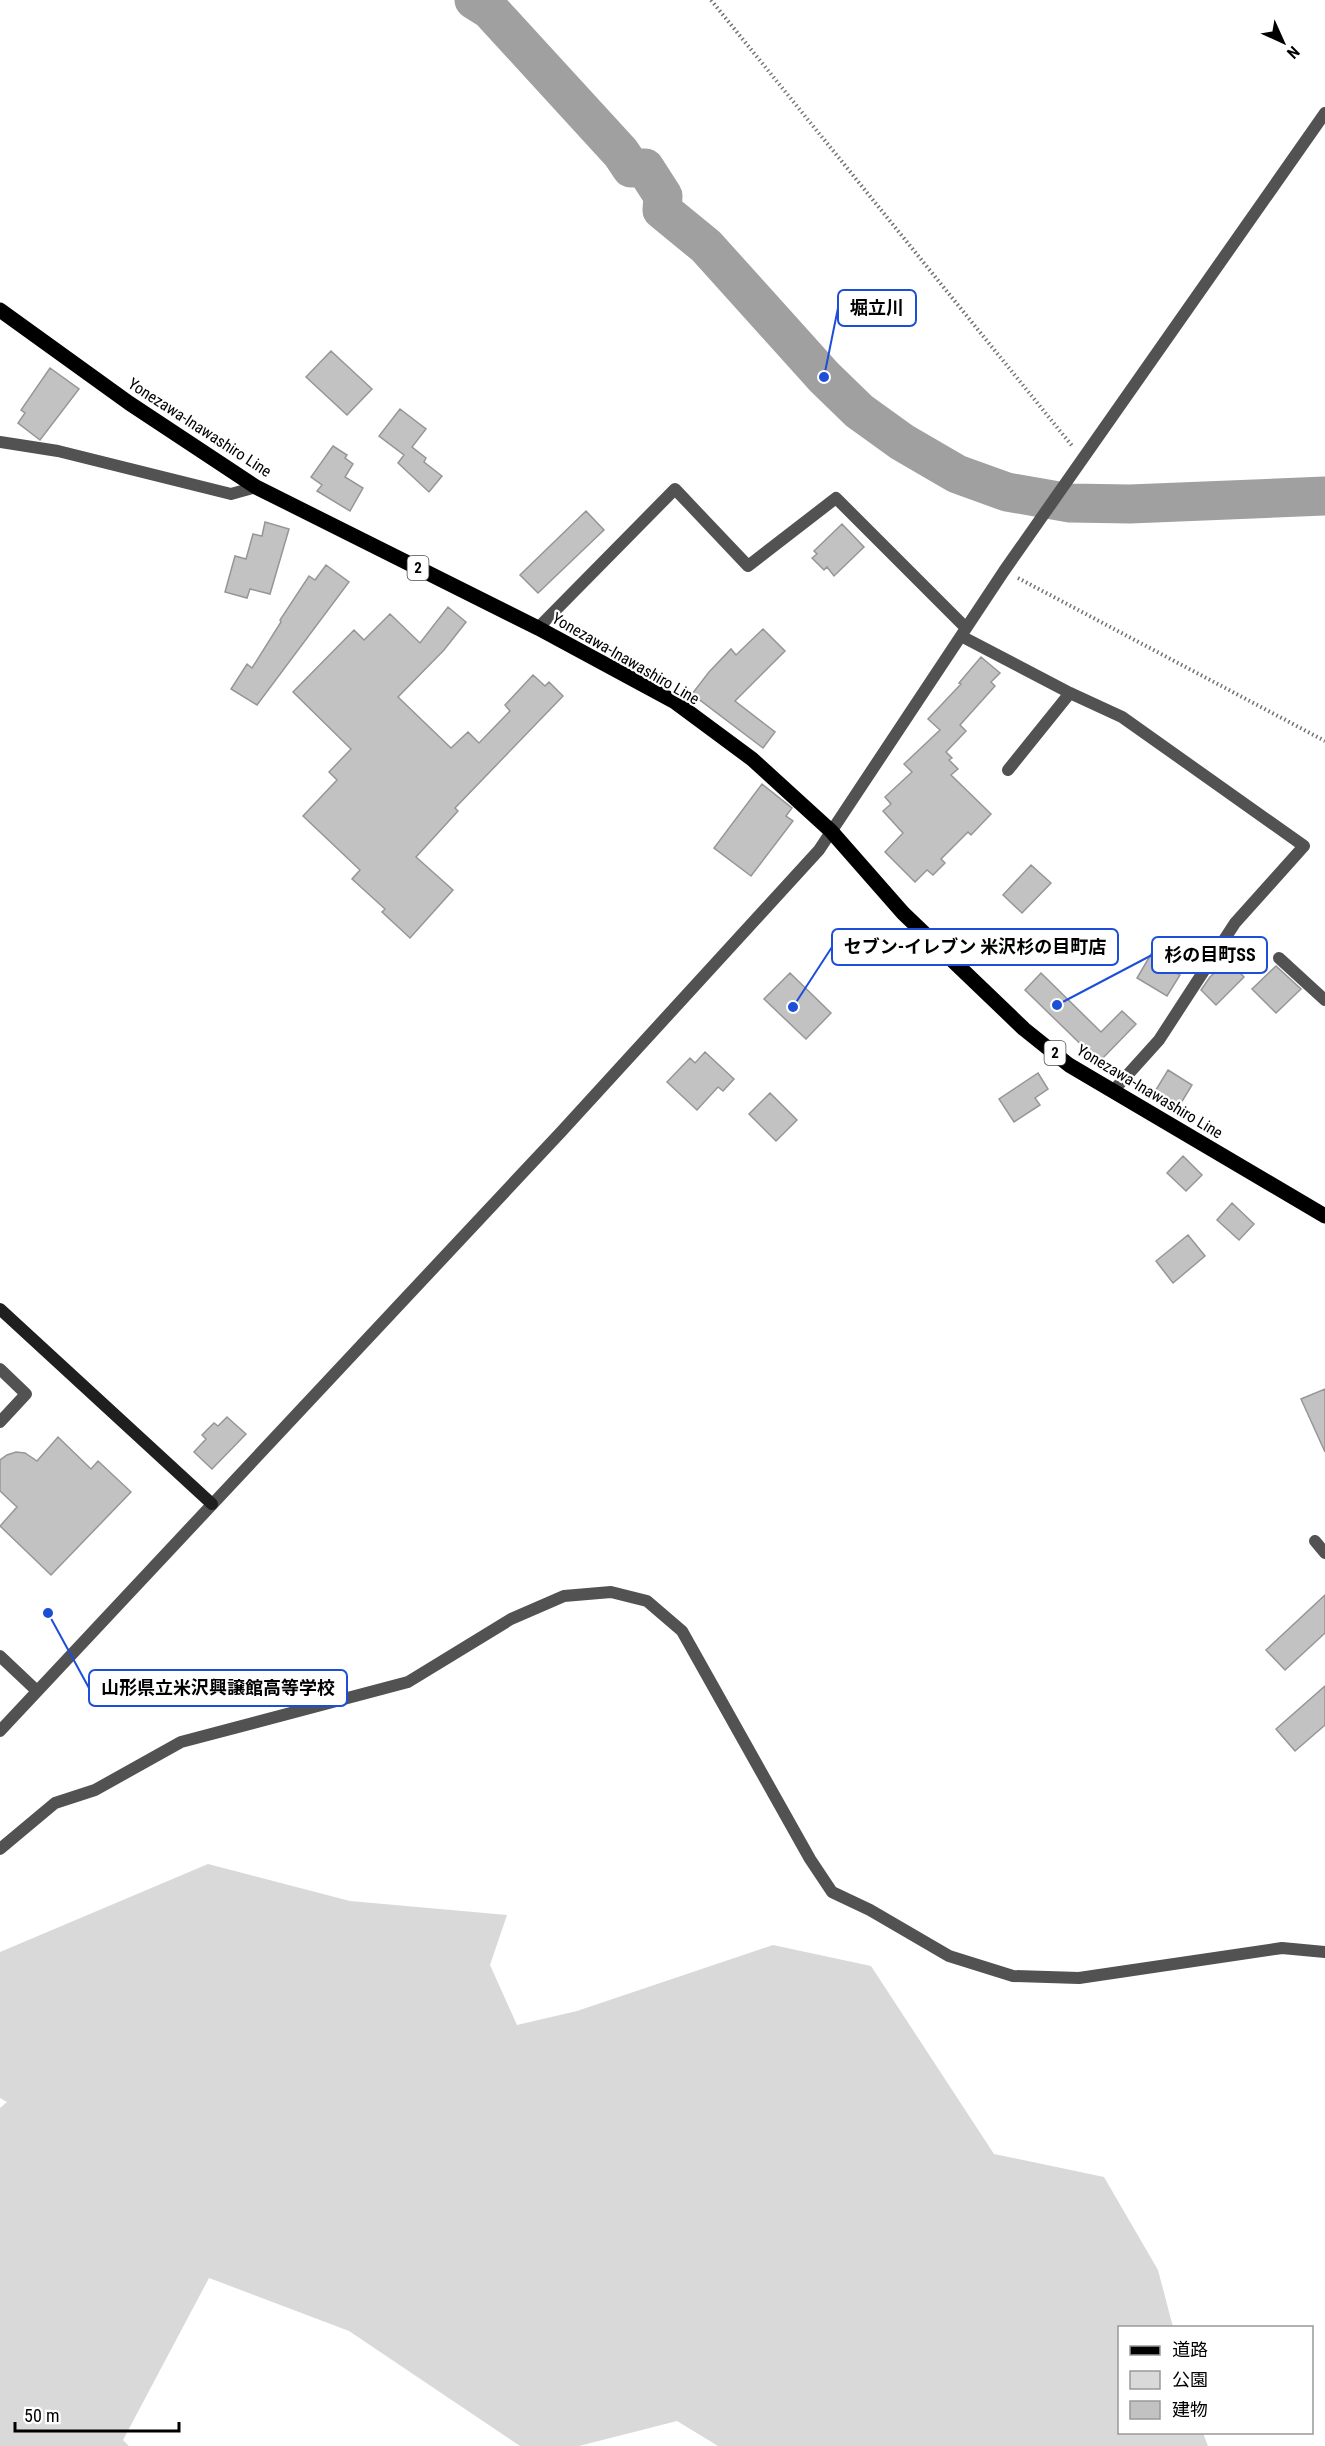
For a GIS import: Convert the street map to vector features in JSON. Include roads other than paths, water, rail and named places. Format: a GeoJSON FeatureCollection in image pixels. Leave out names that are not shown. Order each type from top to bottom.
{"type":"FeatureCollection","features":[{"type":"Feature","properties":{"kind":"main road","name":"Yonezawa-Inawashiro Line"},"geometry":{"type":"LineString","coordinates":[[0,310],[129,403],[256,487],[538,628],[675,702],[752,759],[831,831],[903,913],[1024,1029],[1070,1065],[1325,1216]]}},
{"type":"Feature","properties":{"kind":"street"},"geometry":{"type":"LineString","coordinates":[[0,1731],[569,1124],[819,850],[1004,571],[1325,113]]}},
{"type":"Feature","properties":{"kind":"street"},"geometry":{"type":"LineString","coordinates":[[0,442],[58,451],[231,494],[256,487]]}},
{"type":"Feature","properties":{"kind":"street"},"geometry":{"type":"LineString","coordinates":[[538,628],[675,489],[748,566],[836,498],[963,632],[1070,693],[1122,717],[1304,846],[1235,923],[1159,1040],[1113,1091]]}},
{"type":"Feature","properties":{"kind":"street"},"geometry":{"type":"LineString","coordinates":[[1008,770],[1070,693]]}},
{"type":"Feature","properties":{"kind":"street"},"geometry":{"type":"LineString","coordinates":[[1279,958],[1325,1000]]}},
{"type":"Feature","properties":{"kind":"street"},"geometry":{"type":"LineString","coordinates":[[0,1309],[212,1504]]}},
{"type":"Feature","properties":{"kind":"street"},"geometry":{"type":"LineString","coordinates":[[0,1370],[26,1394],[0,1422]]}},
{"type":"Feature","properties":{"kind":"street"},"geometry":{"type":"LineString","coordinates":[[1315,1542],[1325,1553]]}},
{"type":"Feature","properties":{"kind":"street"},"geometry":{"type":"LineString","coordinates":[[0,1849],[55,1803],[95,1790],[181,1742],[408,1682],[511,1619],[564,1596],[611,1592],[647,1601],[682,1631],[810,1859],[832,1892],[870,1910],[949,1956],[1013,1976],[1079,1978],[1282,1948],[1325,1952]]}},
{"type":"Feature","properties":{"kind":"street"},"geometry":{"type":"LineString","coordinates":[[0,1656],[37,1691]]}},
{"type":"Feature","properties":{"kind":"waterway"},"geometry":{"type":"LineString","coordinates":[[474,0],[490,10],[621,153],[631,168],[645,168],[663,196],[662,210],[706,246],[824,377],[859,411],[902,442],[957,474],[1007,492],[1070,503],[1130,504],[1325,496]]}},
{"type":"Feature","properties":{"kind":"place","name":"堀立川"},"geometry":{"type":"Point","coordinates":[824,377]}},
{"type":"Feature","properties":{"kind":"place","name":"杉の目町SS"},"geometry":{"type":"Point","coordinates":[1057,1005]}},
{"type":"Feature","properties":{"kind":"place","name":"セブン-イレブン 米沢杉の目町店"},"geometry":{"type":"Point","coordinates":[793,1007]}},
{"type":"Feature","properties":{"kind":"place","name":"山形県立米沢興譲館高等学校"},"geometry":{"type":"Point","coordinates":[48,1613]}}]}
